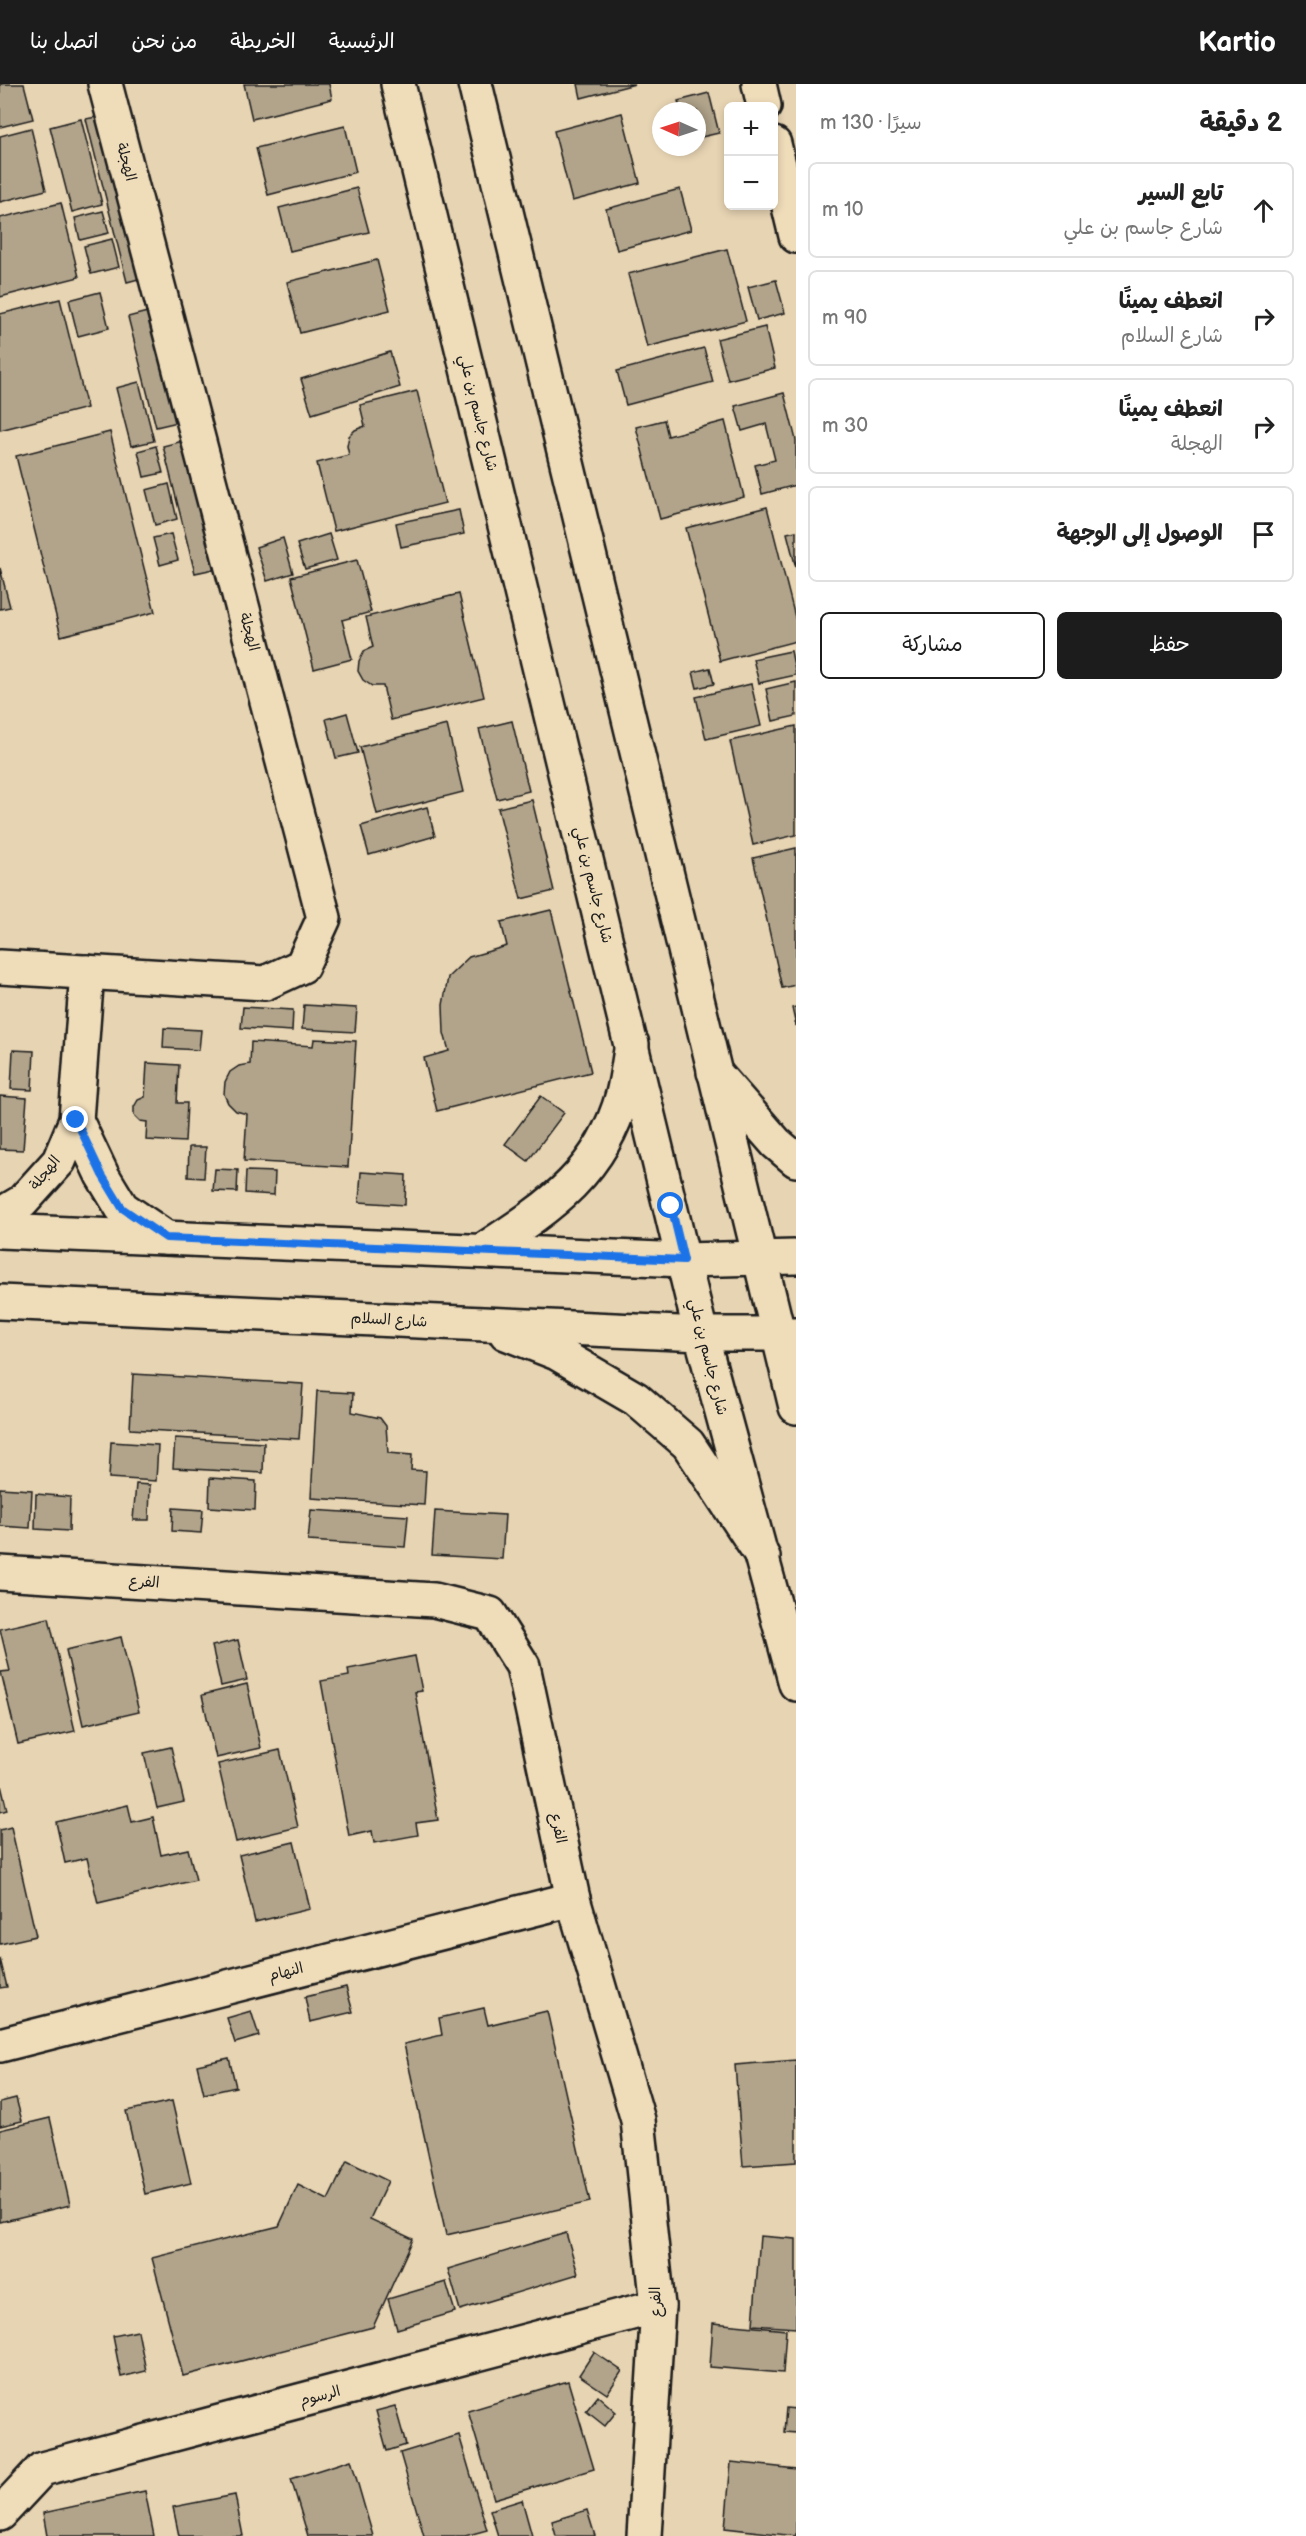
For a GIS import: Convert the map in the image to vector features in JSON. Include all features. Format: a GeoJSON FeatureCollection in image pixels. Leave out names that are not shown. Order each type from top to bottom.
{"type":"FeatureCollection","features":[{"type":"Feature","properties":{"kind":"street","name":"الهجلة"},"geometry":{"type":"LineString","coordinates":[[0,967],[265,983],[302,966],[324,918],[105,84]]}},
{"type":"Feature","properties":{"kind":"street","name":"شارع جاسم بن علي"},"geometry":{"type":"LineString","coordinates":[[398,84],[701,1334],[796,1684]]}},
{"type":"Feature","properties":{"kind":"street"},"geometry":{"type":"LineString","coordinates":[[475,84],[760,1258],[787,1334],[796,1407]]}},
{"type":"Feature","properties":{"kind":"street"},"geometry":{"type":"LineString","coordinates":[[759,84],[763,102]]}},
{"type":"Feature","properties":{"kind":"street"},"geometry":{"type":"LineString","coordinates":[[777,156],[796,236]]}},
{"type":"Feature","properties":{"kind":"street","name":"الهجلة"},"geometry":{"type":"LineString","coordinates":[[0,1215],[22,1202],[59,1161],[76,1120],[87,972]]}},
{"type":"Feature","properties":{"kind":"street"},"geometry":{"type":"LineString","coordinates":[[482,1251],[544,1211],[585,1172],[604,1142],[623,1095],[632,1044]]}},
{"type":"Feature","properties":{"kind":"street"},"geometry":{"type":"LineString","coordinates":[[714,1072],[776,1143],[796,1160]]}},
{"type":"Feature","properties":{"kind":"street","name":"الهجلة"},"geometry":{"type":"LineString","coordinates":[[76,1120],[102,1175],[122,1208],[166,1238]]}},
{"type":"Feature","properties":{"kind":"street"},"geometry":{"type":"LineString","coordinates":[[0,1231],[684,1260],[796,1257]]}},
{"type":"Feature","properties":{"kind":"street","name":"شارع السلام"},"geometry":{"type":"LineString","coordinates":[[0,1302],[701,1334],[787,1334]]}},
{"type":"Feature","properties":{"kind":"street"},"geometry":{"type":"LineString","coordinates":[[485,1324],[557,1353],[636,1399],[688,1444],[763,1557]]}},
{"type":"Feature","properties":{"kind":"street","name":"الفرع"},"geometry":{"type":"LineString","coordinates":[[0,1573],[434,1600],[490,1614],[524,1666],[573,1899],[638,2120],[658,2306],[644,2536]]}},
{"type":"Feature","properties":{"kind":"street","name":"النهام"},"geometry":{"type":"LineString","coordinates":[[0,2045],[573,1899]]}},
{"type":"Feature","properties":{"kind":"street","name":"الرسوم"},"geometry":{"type":"LineString","coordinates":[[0,2514],[42,2469],[658,2306]]}},
{"type":"Feature","properties":{"kind":"building"},"geometry":{"type":"Polygon","coordinates":[[[0,84],[24,84],[33,119],[0,127],[0,84]]]}},
{"type":"Feature","properties":{"kind":"building"},"geometry":{"type":"Polygon","coordinates":[[[244,84],[329,84],[332,99],[252,119],[244,84]]]}},
{"type":"Feature","properties":{"kind":"building"},"geometry":{"type":"Polygon","coordinates":[[[578,84],[635,84],[581,98],[578,84]]]}},
{"type":"Feature","properties":{"kind":"building"},"geometry":{"type":"Polygon","coordinates":[[[709,93],[719,133],[706,136],[706,102],[678,101],[709,93]]]}},
{"type":"Feature","properties":{"kind":"building"},"geometry":{"type":"Polygon","coordinates":[[[622,113],[640,183],[572,201],[554,131],[622,113]]]}},
{"type":"Feature","properties":{"kind":"building"},"geometry":{"type":"Polygon","coordinates":[[[106,115],[146,277],[127,282],[86,119],[106,115]]]}},
{"type":"Feature","properties":{"kind":"building"},"geometry":{"type":"Polygon","coordinates":[[[81,119],[102,204],[72,212],[50,127],[81,119]]]}},
{"type":"Feature","properties":{"kind":"building"},"geometry":{"type":"Polygon","coordinates":[[[345,126],[356,172],[268,195],[256,148],[345,126]]]}},
{"type":"Feature","properties":{"kind":"building"},"geometry":{"type":"Polygon","coordinates":[[[31,128],[46,190],[0,202],[0,136],[31,128]]]}},
{"type":"Feature","properties":{"kind":"building"},"geometry":{"type":"Polygon","coordinates":[[[357,188],[369,232],[290,251],[279,208],[357,188]]]}},
{"type":"Feature","properties":{"kind":"building"},"geometry":{"type":"Polygon","coordinates":[[[680,189],[691,230],[617,250],[606,209],[680,189]]]}},
{"type":"Feature","properties":{"kind":"building"},"geometry":{"type":"Polygon","coordinates":[[[61,203],[79,277],[0,297],[0,218],[61,203]]]}},
{"type":"Feature","properties":{"kind":"building"},"geometry":{"type":"Polygon","coordinates":[[[103,211],[109,233],[80,240],[75,218],[103,211]]]}},
{"type":"Feature","properties":{"kind":"building"},"geometry":{"type":"Polygon","coordinates":[[[112,239],[119,267],[91,274],[84,246],[112,239]]]}},
{"type":"Feature","properties":{"kind":"building"},"geometry":{"type":"Polygon","coordinates":[[[727,249],[746,321],[647,347],[628,274],[727,249]]]}},
{"type":"Feature","properties":{"kind":"building"},"geometry":{"type":"Polygon","coordinates":[[[377,260],[390,310],[300,333],[287,282],[377,260]]]}},
{"type":"Feature","properties":{"kind":"building"},"geometry":{"type":"Polygon","coordinates":[[[776,280],[785,313],[757,320],[748,287],[776,280]]]}},
{"type":"Feature","properties":{"kind":"building"},"geometry":{"type":"Polygon","coordinates":[[[100,292],[109,328],[78,336],[69,300],[100,292]]]}},
{"type":"Feature","properties":{"kind":"building"},"geometry":{"type":"Polygon","coordinates":[[[60,299],[87,408],[0,430],[0,314],[60,299]]]}},
{"type":"Feature","properties":{"kind":"building"},"geometry":{"type":"Polygon","coordinates":[[[155,310],[182,421],[156,427],[128,317],[155,310]]]}},
{"type":"Feature","properties":{"kind":"building"},"geometry":{"type":"Polygon","coordinates":[[[765,327],[775,368],[728,380],[717,339],[765,327]]]}},
{"type":"Feature","properties":{"kind":"building"},"geometry":{"type":"Polygon","coordinates":[[[704,348],[713,382],[626,405],[617,371],[704,348]]]}},
{"type":"Feature","properties":{"kind":"building"},"geometry":{"type":"Polygon","coordinates":[[[390,352],[400,387],[312,414],[301,379],[390,352]]]}},
{"type":"Feature","properties":{"kind":"building"},"geometry":{"type":"Polygon","coordinates":[[[139,382],[154,441],[131,446],[116,388],[139,382]]]}},
{"type":"Feature","properties":{"kind":"building"},"geometry":{"type":"Polygon","coordinates":[[[417,391],[445,503],[334,531],[317,463],[349,455],[347,446],[349,436],[355,430],[365,426],[360,405],[417,391]]]}},
{"type":"Feature","properties":{"kind":"building"},"geometry":{"type":"Polygon","coordinates":[[[784,393],[796,440],[796,485],[762,494],[755,465],[775,460],[766,424],[742,431],[735,406],[784,393]]]}},
{"type":"Feature","properties":{"kind":"building"},"geometry":{"type":"Polygon","coordinates":[[[664,420],[668,436],[725,421],[744,497],[660,519],[636,427],[664,420]]]}},
{"type":"Feature","properties":{"kind":"building"},"geometry":{"type":"Polygon","coordinates":[[[110,432],[155,612],[61,636],[16,456],[110,432]]]}},
{"type":"Feature","properties":{"kind":"building"},"geometry":{"type":"Polygon","coordinates":[[[187,440],[219,568],[195,573],[163,446],[187,440]]]}},
{"type":"Feature","properties":{"kind":"building"},"geometry":{"type":"Polygon","coordinates":[[[156,446],[163,473],[144,477],[138,451],[156,446]]]}},
{"type":"Feature","properties":{"kind":"building"},"geometry":{"type":"Polygon","coordinates":[[[169,484],[177,519],[155,525],[146,490],[169,484]]]}},
{"type":"Feature","properties":{"kind":"building"},"geometry":{"type":"Polygon","coordinates":[[[767,507],[796,621],[796,641],[720,661],[686,528],[767,507]]]}},
{"type":"Feature","properties":{"kind":"building"},"geometry":{"type":"Polygon","coordinates":[[[459,510],[464,534],[401,547],[396,523],[459,510]]]}},
{"type":"Feature","properties":{"kind":"building"},"geometry":{"type":"Polygon","coordinates":[[[796,531],[796,568],[787,533],[796,531]]]}},
{"type":"Feature","properties":{"kind":"building"},"geometry":{"type":"Polygon","coordinates":[[[171,534],[178,560],[160,565],[153,538],[171,534]]]}},
{"type":"Feature","properties":{"kind":"building"},"geometry":{"type":"Polygon","coordinates":[[[329,534],[337,560],[305,569],[297,544],[329,534]]]}},
{"type":"Feature","properties":{"kind":"building"},"geometry":{"type":"Polygon","coordinates":[[[283,538],[293,573],[267,581],[256,547],[283,538]]]}},
{"type":"Feature","properties":{"kind":"building"},"geometry":{"type":"Polygon","coordinates":[[[357,560],[371,612],[342,620],[352,659],[314,669],[291,577],[357,560]]]}},
{"type":"Feature","properties":{"kind":"building"},"geometry":{"type":"Polygon","coordinates":[[[0,568],[10,607],[0,609],[0,568]]]}},
{"type":"Feature","properties":{"kind":"building"},"geometry":{"type":"Polygon","coordinates":[[[459,594],[484,697],[391,720],[383,686],[372,686],[363,680],[358,671],[359,661],[364,651],[373,647],[366,617],[459,594]]]}},
{"type":"Feature","properties":{"kind":"building"},"geometry":{"type":"Polygon","coordinates":[[[791,651],[796,675],[759,683],[753,659],[791,651]]]}},
{"type":"Feature","properties":{"kind":"building"},"geometry":{"type":"Polygon","coordinates":[[[710,668],[714,684],[697,688],[693,672],[710,668]]]}},
{"type":"Feature","properties":{"kind":"building"},"geometry":{"type":"Polygon","coordinates":[[[796,682],[796,716],[773,721],[766,689],[796,682]]]}},
{"type":"Feature","properties":{"kind":"building"},"geometry":{"type":"Polygon","coordinates":[[[751,684],[761,726],[706,739],[696,697],[751,684]]]}},
{"type":"Feature","properties":{"kind":"building"},"geometry":{"type":"Polygon","coordinates":[[[347,713],[358,753],[336,758],[326,719],[347,713]]]}},
{"type":"Feature","properties":{"kind":"building"},"geometry":{"type":"Polygon","coordinates":[[[512,721],[529,791],[497,799],[479,729],[512,721]]]}},
{"type":"Feature","properties":{"kind":"building"},"geometry":{"type":"Polygon","coordinates":[[[447,725],[463,792],[377,814],[360,747],[447,725]]]}},
{"type":"Feature","properties":{"kind":"building"},"geometry":{"type":"Polygon","coordinates":[[[796,726],[796,835],[753,845],[730,741],[796,726]]]}},
{"type":"Feature","properties":{"kind":"building"},"geometry":{"type":"Polygon","coordinates":[[[532,800],[554,891],[521,899],[498,808],[532,800]]]}},
{"type":"Feature","properties":{"kind":"building"},"geometry":{"type":"Polygon","coordinates":[[[427,807],[435,836],[369,855],[361,826],[427,807]]]}},
{"type":"Feature","properties":{"kind":"building"},"geometry":{"type":"Polygon","coordinates":[[[796,848],[796,985],[782,988],[753,858],[796,848]]]}},
{"type":"Feature","properties":{"kind":"building"},"geometry":{"type":"Polygon","coordinates":[[[551,910],[591,1072],[437,1111],[424,1058],[449,1051],[444,1033],[443,1005],[448,977],[469,957],[507,946],[501,922],[551,910]]]}},
{"type":"Feature","properties":{"kind":"building"},"geometry":{"type":"Polygon","coordinates":[[[304,1005],[357,1008],[355,1032],[302,1029],[304,1005]]]}},
{"type":"Feature","properties":{"kind":"building"},"geometry":{"type":"Polygon","coordinates":[[[243,1007],[293,1010],[292,1031],[241,1028],[243,1007]]]}},
{"type":"Feature","properties":{"kind":"building"},"geometry":{"type":"Polygon","coordinates":[[[796,1007],[796,1026],[792,1008],[796,1007]]]}},
{"type":"Feature","properties":{"kind":"building"},"geometry":{"type":"Polygon","coordinates":[[[164,1028],[201,1030],[199,1050],[163,1048],[164,1028]]]}},
{"type":"Feature","properties":{"kind":"building"},"geometry":{"type":"Polygon","coordinates":[[[314,1039],[356,1041],[348,1167],[244,1161],[247,1114],[236,1111],[228,1103],[224,1094],[225,1082],[230,1072],[239,1066],[250,1064],[251,1042],[313,1046],[314,1039]]]}},
{"type":"Feature","properties":{"kind":"building"},"geometry":{"type":"Polygon","coordinates":[[[13,1050],[34,1051],[32,1090],[11,1089],[13,1050]]]}},
{"type":"Feature","properties":{"kind":"building"},"geometry":{"type":"Polygon","coordinates":[[[147,1063],[179,1065],[177,1103],[187,1103],[185,1142],[146,1140],[147,1122],[140,1121],[134,1115],[134,1107],[138,1100],[145,1097],[147,1063]]]}},
{"type":"Feature","properties":{"kind":"building"},"geometry":{"type":"Polygon","coordinates":[[[0,1096],[27,1098],[23,1150],[0,1149],[0,1096]]]}},
{"type":"Feature","properties":{"kind":"building"},"geometry":{"type":"Polygon","coordinates":[[[541,1096],[564,1113],[528,1161],[505,1144],[541,1096]]]}},
{"type":"Feature","properties":{"kind":"building"},"geometry":{"type":"Polygon","coordinates":[[[189,1147],[206,1147],[204,1178],[188,1177],[189,1147]]]}},
{"type":"Feature","properties":{"kind":"building"},"geometry":{"type":"Polygon","coordinates":[[[215,1169],[238,1170],[237,1192],[213,1191],[215,1169]]]}},
{"type":"Feature","properties":{"kind":"building"},"geometry":{"type":"Polygon","coordinates":[[[246,1171],[275,1172],[274,1195],[245,1193],[246,1171]]]}},
{"type":"Feature","properties":{"kind":"building"},"geometry":{"type":"Polygon","coordinates":[[[361,1172],[406,1175],[405,1205],[359,1202],[361,1172]]]}},
{"type":"Feature","properties":{"kind":"building"},"geometry":{"type":"Polygon","coordinates":[[[133,1374],[303,1384],[299,1439],[130,1429],[133,1374]]]}},
{"type":"Feature","properties":{"kind":"building"},"geometry":{"type":"Polygon","coordinates":[[[317,1391],[353,1393],[352,1412],[380,1418],[386,1426],[388,1453],[412,1455],[411,1470],[426,1471],[424,1505],[311,1498],[317,1391]]]}},
{"type":"Feature","properties":{"kind":"building"},"geometry":{"type":"Polygon","coordinates":[[[175,1438],[264,1443],[263,1473],[173,1468],[175,1438]]]}},
{"type":"Feature","properties":{"kind":"building"},"geometry":{"type":"Polygon","coordinates":[[[111,1442],[158,1445],[156,1481],[109,1478],[111,1442]]]}},
{"type":"Feature","properties":{"kind":"building"},"geometry":{"type":"Polygon","coordinates":[[[210,1478],[256,1481],[255,1510],[209,1507],[210,1478]]]}},
{"type":"Feature","properties":{"kind":"building"},"geometry":{"type":"Polygon","coordinates":[[[136,1484],[150,1485],[149,1520],[133,1520],[136,1484]]]}},
{"type":"Feature","properties":{"kind":"building"},"geometry":{"type":"Polygon","coordinates":[[[0,1488],[32,1490],[30,1528],[0,1526],[0,1488]]]}},
{"type":"Feature","properties":{"kind":"building"},"geometry":{"type":"Polygon","coordinates":[[[36,1494],[70,1497],[69,1531],[35,1529],[36,1494]]]}},
{"type":"Feature","properties":{"kind":"building"},"geometry":{"type":"Polygon","coordinates":[[[173,1508],[203,1510],[201,1533],[172,1531],[173,1508]]]}},
{"type":"Feature","properties":{"kind":"building"},"geometry":{"type":"Polygon","coordinates":[[[311,1510],[408,1516],[405,1547],[308,1541],[311,1510]]]}},
{"type":"Feature","properties":{"kind":"building"},"geometry":{"type":"Polygon","coordinates":[[[435,1511],[505,1515],[502,1559],[432,1555],[435,1511]]]}},
{"type":"Feature","properties":{"kind":"building"},"geometry":{"type":"Polygon","coordinates":[[[49,1618],[75,1731],[18,1744],[1,1672],[10,1671],[0,1629],[49,1618]]]}},
{"type":"Feature","properties":{"kind":"building"},"geometry":{"type":"Polygon","coordinates":[[[121,1637],[139,1712],[83,1725],[66,1650],[121,1637]]]}},
{"type":"Feature","properties":{"kind":"building"},"geometry":{"type":"Polygon","coordinates":[[[238,1640],[247,1680],[221,1686],[212,1646],[238,1640]]]}},
{"type":"Feature","properties":{"kind":"building"},"geometry":{"type":"Polygon","coordinates":[[[415,1656],[422,1691],[415,1692],[438,1820],[416,1823],[418,1835],[374,1843],[372,1831],[349,1836],[321,1681],[349,1676],[348,1669],[415,1656]]]}},
{"type":"Feature","properties":{"kind":"building"},"geometry":{"type":"Polygon","coordinates":[[[247,1684],[261,1748],[216,1758],[202,1695],[247,1684]]]}},
{"type":"Feature","properties":{"kind":"building"},"geometry":{"type":"Polygon","coordinates":[[[171,1747],[184,1802],[157,1808],[144,1753],[171,1747]]]}},
{"type":"Feature","properties":{"kind":"building"},"geometry":{"type":"Polygon","coordinates":[[[280,1750],[298,1827],[236,1842],[218,1764],[280,1750]]]}},
{"type":"Feature","properties":{"kind":"building"},"geometry":{"type":"Polygon","coordinates":[[[0,1781],[7,1810],[0,1812],[0,1781]]]}},
{"type":"Feature","properties":{"kind":"building"},"geometry":{"type":"Polygon","coordinates":[[[128,1805],[132,1822],[153,1817],[161,1855],[188,1849],[196,1880],[98,1903],[87,1858],[65,1863],[56,1822],[128,1805]]]}},
{"type":"Feature","properties":{"kind":"building"},"geometry":{"type":"Polygon","coordinates":[[[11,1827],[36,1936],[0,1944],[0,1830],[11,1827]]]}},
{"type":"Feature","properties":{"kind":"building"},"geometry":{"type":"Polygon","coordinates":[[[294,1842],[310,1909],[255,1922],[239,1855],[294,1842]]]}},
{"type":"Feature","properties":{"kind":"building"},"geometry":{"type":"Polygon","coordinates":[[[0,1959],[7,1987],[0,1988],[0,1959]]]}},
{"type":"Feature","properties":{"kind":"building"},"geometry":{"type":"Polygon","coordinates":[[[346,1987],[353,2012],[310,2022],[305,1997],[346,1987]]]}},
{"type":"Feature","properties":{"kind":"building"},"geometry":{"type":"Polygon","coordinates":[[[484,2008],[488,2025],[547,2011],[590,2202],[446,2235],[404,2044],[442,2035],[439,2018],[484,2008]]]}},
{"type":"Feature","properties":{"kind":"building"},"geometry":{"type":"Polygon","coordinates":[[[251,2011],[259,2036],[235,2043],[227,2018],[251,2011]]]}},
{"type":"Feature","properties":{"kind":"building"},"geometry":{"type":"Polygon","coordinates":[[[229,2058],[236,2087],[204,2094],[197,2065],[229,2058]]]}},
{"type":"Feature","properties":{"kind":"building"},"geometry":{"type":"Polygon","coordinates":[[[796,2060],[796,2162],[743,2166],[735,2065],[796,2060]]]}},
{"type":"Feature","properties":{"kind":"building"},"geometry":{"type":"Polygon","coordinates":[[[16,2098],[22,2121],[0,2126],[0,2102],[16,2098]]]}},
{"type":"Feature","properties":{"kind":"building"},"geometry":{"type":"Polygon","coordinates":[[[172,2101],[191,2183],[145,2194],[126,2111],[172,2101]]]}},
{"type":"Feature","properties":{"kind":"building"},"geometry":{"type":"Polygon","coordinates":[[[50,2118],[70,2205],[0,2222],[0,2130],[50,2118]]]}},
{"type":"Feature","properties":{"kind":"building"},"geometry":{"type":"Polygon","coordinates":[[[347,2161],[388,2181],[370,2219],[413,2239],[373,2327],[183,2376],[152,2258],[279,2226],[298,2185],[328,2200],[347,2161]]]}},
{"type":"Feature","properties":{"kind":"building"},"geometry":{"type":"Polygon","coordinates":[[[566,2233],[578,2274],[460,2310],[448,2269],[566,2233]]]}},
{"type":"Feature","properties":{"kind":"building"},"geometry":{"type":"Polygon","coordinates":[[[760,2236],[796,2239],[796,2328],[753,2325],[760,2236]]]}},
{"type":"Feature","properties":{"kind":"building"},"geometry":{"type":"Polygon","coordinates":[[[446,2282],[455,2312],[397,2329],[388,2299],[446,2282]]]}},
{"type":"Feature","properties":{"kind":"building"},"geometry":{"type":"Polygon","coordinates":[[[713,2323],[786,2330],[783,2373],[710,2367],[713,2323]]]}},
{"type":"Feature","properties":{"kind":"building"},"geometry":{"type":"Polygon","coordinates":[[[138,2331],[146,2371],[121,2377],[113,2336],[138,2331]]]}},
{"type":"Feature","properties":{"kind":"building"},"geometry":{"type":"Polygon","coordinates":[[[594,2352],[622,2371],[607,2394],[579,2375],[594,2352]]]}},
{"type":"Feature","properties":{"kind":"building"},"geometry":{"type":"Polygon","coordinates":[[[568,2381],[594,2469],[494,2499],[468,2411],[568,2381]]]}},
{"type":"Feature","properties":{"kind":"building"},"geometry":{"type":"Polygon","coordinates":[[[598,2396],[616,2412],[605,2426],[586,2411],[598,2396]]]}},
{"type":"Feature","properties":{"kind":"building"},"geometry":{"type":"Polygon","coordinates":[[[395,2406],[406,2445],[387,2451],[376,2411],[395,2406]]]}},
{"type":"Feature","properties":{"kind":"building"},"geometry":{"type":"Polygon","coordinates":[[[786,2408],[796,2409],[796,2433],[784,2432],[786,2408]]]}},
{"type":"Feature","properties":{"kind":"building"},"geometry":{"type":"Polygon","coordinates":[[[459,2435],[487,2530],[465,2536],[424,2536],[400,2453],[459,2435]]]}},
{"type":"Feature","properties":{"kind":"building"},"geometry":{"type":"Polygon","coordinates":[[[351,2460],[373,2536],[308,2536],[291,2479],[351,2460]]]}},
{"type":"Feature","properties":{"kind":"building"},"geometry":{"type":"Polygon","coordinates":[[[731,2462],[796,2469],[796,2536],[725,2528],[731,2462]]]}},
{"type":"Feature","properties":{"kind":"building"},"geometry":{"type":"Polygon","coordinates":[[[145,2491],[154,2536],[47,2536],[43,2513],[145,2491]]]}},
{"type":"Feature","properties":{"kind":"building"},"geometry":{"type":"Polygon","coordinates":[[[235,2495],[243,2536],[179,2536],[173,2507],[235,2495]]]}},
{"type":"Feature","properties":{"kind":"building"},"geometry":{"type":"Polygon","coordinates":[[[522,2500],[532,2536],[498,2536],[490,2510],[522,2500]]]}},
{"type":"Feature","properties":{"kind":"building"},"geometry":{"type":"Polygon","coordinates":[[[587,2510],[595,2536],[556,2536],[552,2521],[587,2510]]]}},
{"type":"Feature","properties":{"kind":"route"},"geometry":{"type":"LineString","coordinates":[[76,1120],[102,1175],[122,1208],[166,1238],[684,1260],[671,1206]]}}]}
